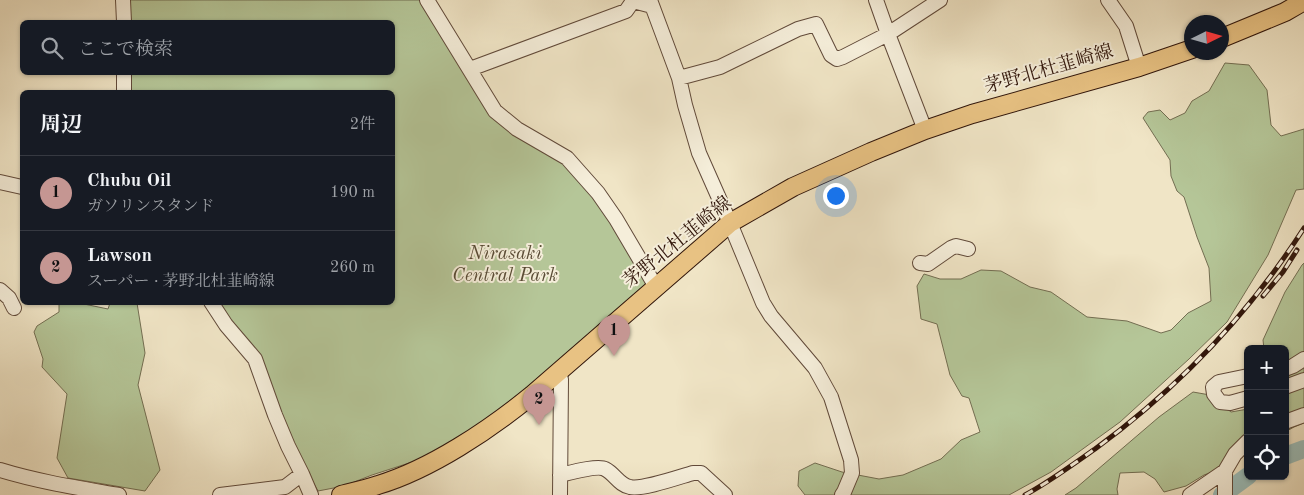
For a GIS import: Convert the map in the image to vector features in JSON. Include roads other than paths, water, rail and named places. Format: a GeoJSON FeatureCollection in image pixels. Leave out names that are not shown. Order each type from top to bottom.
{"type":"FeatureCollection","features":[{"type":"Feature","properties":{"kind":"main road"},"geometry":{"type":"LineString","coordinates":[[1229,35],[1285,12],[1304,1]]}},
{"type":"Feature","properties":{"kind":"main road","name":"茅野北杜韮崎線"},"geometry":{"type":"LineString","coordinates":[[341,495],[377,486],[401,476],[441,457],[504,418],[730,223],[793,187],[925,130],[972,114],[1138,67],[1184,52]]}},
{"type":"Feature","properties":{"kind":"street"},"geometry":{"type":"LineString","coordinates":[[123,0],[124,20]]}},
{"type":"Feature","properties":{"kind":"street"},"geometry":{"type":"LineString","coordinates":[[427,0],[495,111],[517,129],[567,158],[598,193],[616,219],[656,287]]}},
{"type":"Feature","properties":{"kind":"street"},"geometry":{"type":"LineString","coordinates":[[470,69],[626,11],[631,0],[651,3],[679,78],[699,153],[763,303],[771,316],[815,368],[830,397],[851,460],[852,474],[842,495]]}},
{"type":"Feature","properties":{"kind":"street"},"geometry":{"type":"LineString","coordinates":[[876,0],[925,130]]}},
{"type":"Feature","properties":{"kind":"street"},"geometry":{"type":"LineString","coordinates":[[679,78],[720,67],[798,29],[816,24],[831,55],[837,59],[888,34],[940,0]]}},
{"type":"Feature","properties":{"kind":"street"},"geometry":{"type":"LineString","coordinates":[[1108,0],[1126,26],[1138,67]]}},
{"type":"Feature","properties":{"kind":"street"},"geometry":{"type":"LineString","coordinates":[[124,75],[124,90]]}},
{"type":"Feature","properties":{"kind":"street"},"geometry":{"type":"LineString","coordinates":[[0,182],[20,187]]}},
{"type":"Feature","properties":{"kind":"street"},"geometry":{"type":"LineString","coordinates":[[920,263],[928,264],[956,246],[968,249]]}},
{"type":"Feature","properties":{"kind":"street"},"geometry":{"type":"LineString","coordinates":[[0,290],[14,308]]}},
{"type":"Feature","properties":{"kind":"street"},"geometry":{"type":"LineString","coordinates":[[213,305],[226,325],[255,358],[288,446],[311,495]]}},
{"type":"Feature","properties":{"kind":"street"},"geometry":{"type":"LineString","coordinates":[[1289,368],[1304,359]]}},
{"type":"Feature","properties":{"kind":"street"},"geometry":{"type":"LineString","coordinates":[[556,374],[561,379],[560,495]]}},
{"type":"Feature","properties":{"kind":"street"},"geometry":{"type":"LineString","coordinates":[[1244,377],[1219,382],[1213,387],[1214,394],[1220,402],[1230,403],[1244,399]]}},
{"type":"Feature","properties":{"kind":"street"},"geometry":{"type":"LineString","coordinates":[[1289,386],[1304,380]]}},
{"type":"Feature","properties":{"kind":"street"},"geometry":{"type":"LineString","coordinates":[[1289,421],[1304,415]]}},
{"type":"Feature","properties":{"kind":"street"},"geometry":{"type":"LineString","coordinates":[[1190,495],[1225,483],[1235,454],[1244,445]]}},
{"type":"Feature","properties":{"kind":"street"},"geometry":{"type":"LineString","coordinates":[[560,475],[605,468],[621,484],[630,487],[640,487],[694,473],[701,473],[724,495]]}},
{"type":"Feature","properties":{"kind":"street"},"geometry":{"type":"LineString","coordinates":[[0,470],[42,482],[119,495]]}},
{"type":"Feature","properties":{"kind":"street"},"geometry":{"type":"LineString","coordinates":[[220,495],[285,487],[302,474]]}},
{"type":"Feature","properties":{"kind":"waterway"},"geometry":{"type":"LineString","coordinates":[[1289,455],[1304,449]]}},
{"type":"Feature","properties":{"kind":"waterway"},"geometry":{"type":"LineString","coordinates":[[1222,495],[1244,479]]}},
{"type":"Feature","properties":{"kind":"railway"},"geometry":{"type":"LineString","coordinates":[[1025,495],[1095,449],[1155,401],[1183,375],[1210,348],[1260,290],[1304,228]]}},
{"type":"Feature","properties":{"kind":"railway"},"geometry":{"type":"LineString","coordinates":[[1263,296],[1283,272],[1297,250]]}},
{"type":"Feature","properties":{"kind":"place","name":"Chubu Oil"},"geometry":{"type":"Point","coordinates":[614,356]}},
{"type":"Feature","properties":{"kind":"place","name":"Lawson"},"geometry":{"type":"Point","coordinates":[539,425]}},
{"type":"Feature","properties":{"kind":"park label","name":"Nirasaki Central Park"},"geometry":{"type":"Point","coordinates":[505,265]}}]}
